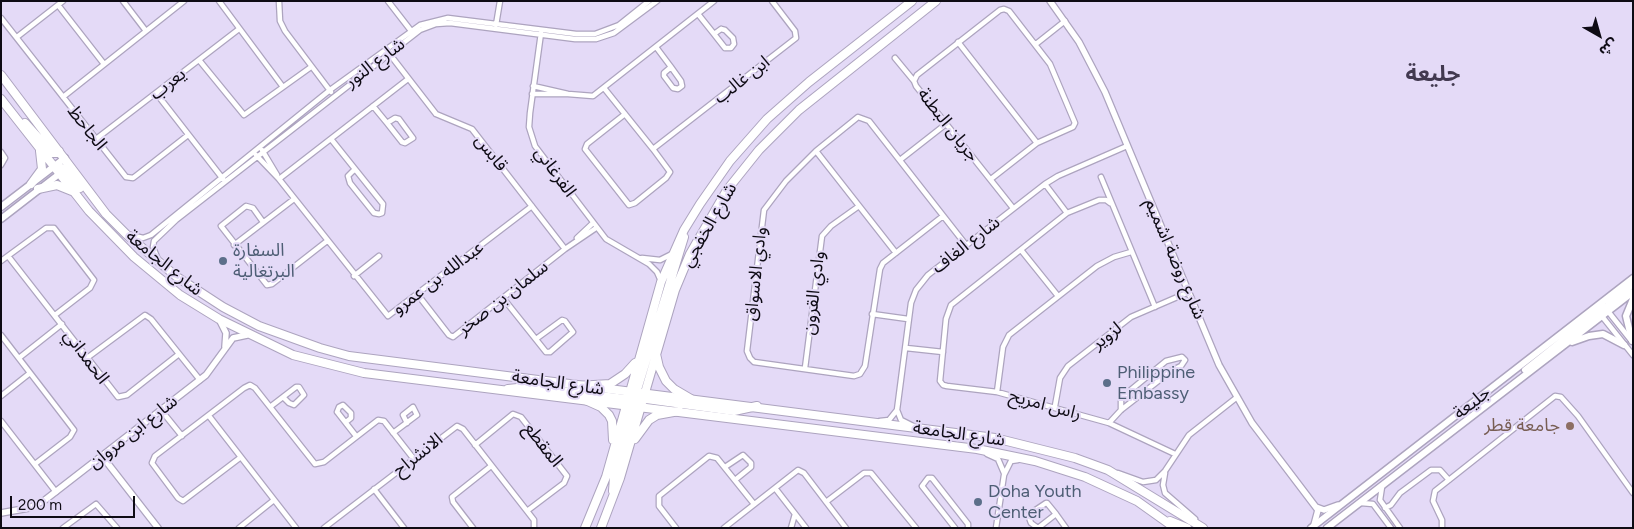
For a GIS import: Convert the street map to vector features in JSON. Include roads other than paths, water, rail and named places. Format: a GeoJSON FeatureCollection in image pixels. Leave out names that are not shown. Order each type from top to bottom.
{"type":"FeatureCollection","features":[{"type":"Feature","properties":{"kind":"main road","name":"شارع الخفجي"},"geometry":{"type":"LineString","coordinates":[[601,528],[614,495],[630,444],[639,357],[661,282],[684,230],[730,161],[767,119],[809,82],[912,1]]}},
{"type":"Feature","properties":{"kind":"main road","name":"شارع الخفجي"},"geometry":{"type":"LineString","coordinates":[[585,528],[606,477],[613,452],[656,351],[675,290],[690,254],[717,205],[741,171],[799,110],[936,1]]}},
{"type":"Feature","properties":{"kind":"main road","name":"شارع الجامعة"},"geometry":{"type":"LineString","coordinates":[[1,75],[59,151],[63,166],[75,192],[101,225],[134,258],[180,295],[218,319],[247,335],[293,354],[364,373],[581,398],[692,399],[922,428],[1020,443],[1075,458],[1113,473],[1202,527]]}},
{"type":"Feature","properties":{"kind":"main road","name":"شارع الجامعة"},"geometry":{"type":"LineString","coordinates":[[1,99],[38,145],[63,166],[120,228],[159,263],[198,292],[237,316],[326,350],[375,360],[577,386],[679,411],[977,449],[1035,461],[1085,477],[1137,501],[1175,528]]}},
{"type":"Feature","properties":{"kind":"main road"},"geometry":{"type":"LineString","coordinates":[[15,116],[26,123],[52,153],[59,151]]}},
{"type":"Feature","properties":{"kind":"main road"},"geometry":{"type":"LineString","coordinates":[[31,184],[40,172],[43,163],[38,145]]}},
{"type":"Feature","properties":{"kind":"main road"},"geometry":{"type":"LineString","coordinates":[[1,207],[31,184],[63,166]]}},
{"type":"Feature","properties":{"kind":"main road"},"geometry":{"type":"LineString","coordinates":[[1,219],[63,166]]}},
{"type":"Feature","properties":{"kind":"main road"},"geometry":{"type":"LineString","coordinates":[[38,189],[57,185],[75,192]]}},
{"type":"Feature","properties":{"kind":"main road"},"geometry":{"type":"LineString","coordinates":[[614,495],[614,477],[659,310],[679,257],[684,230]]}},
{"type":"Feature","properties":{"kind":"main road","name":"جليعة"},"geometry":{"type":"LineString","coordinates":[[1605,307],[1633,278]]}},
{"type":"Feature","properties":{"kind":"main road"},"geometry":{"type":"LineString","coordinates":[[1523,378],[1526,370],[1633,284]]}},
{"type":"Feature","properties":{"kind":"main road","name":"جليعة"},"geometry":{"type":"LineString","coordinates":[[1312,526],[1598,312],[1633,292]]}},
{"type":"Feature","properties":{"kind":"main road"},"geometry":{"type":"LineString","coordinates":[[1632,342],[1626,316],[1633,299]]}},
{"type":"Feature","properties":{"kind":"main road","name":"جليعة"},"geometry":{"type":"LineString","coordinates":[[1327,528],[1564,346],[1598,312]]}},
{"type":"Feature","properties":{"kind":"main road"},"geometry":{"type":"LineString","coordinates":[[1564,346],[1589,336],[1603,334],[1618,340],[1624,345]]}},
{"type":"Feature","properties":{"kind":"main road"},"geometry":{"type":"LineString","coordinates":[[656,351],[659,367],[666,381],[674,389],[692,399]]}},
{"type":"Feature","properties":{"kind":"main road"},"geometry":{"type":"LineString","coordinates":[[577,386],[605,385],[614,382],[629,371],[639,357]]}},
{"type":"Feature","properties":{"kind":"main road"},"geometry":{"type":"LineString","coordinates":[[508,389],[527,387],[734,411],[757,406]]}},
{"type":"Feature","properties":{"kind":"main road"},"geometry":{"type":"LineString","coordinates":[[581,398],[601,407],[609,415],[613,428],[613,452]]}},
{"type":"Feature","properties":{"kind":"main road"},"geometry":{"type":"LineString","coordinates":[[630,444],[649,420],[657,415],[679,411]]}},
{"type":"Feature","properties":{"kind":"main road"},"geometry":{"type":"LineString","coordinates":[[1161,517],[1187,528]]}},
{"type":"Feature","properties":{"kind":"street"},"geometry":{"type":"LineString","coordinates":[[123,1],[146,31]]}},
{"type":"Feature","properties":{"kind":"street"},"geometry":{"type":"LineString","coordinates":[[63,97],[184,1]]}},
{"type":"Feature","properties":{"kind":"street"},"geometry":{"type":"LineString","coordinates":[[218,1],[283,87]]}},
{"type":"Feature","properties":{"kind":"street"},"geometry":{"type":"LineString","coordinates":[[279,1],[281,25],[311,67],[332,92]]}},
{"type":"Feature","properties":{"kind":"street"},"geometry":{"type":"LineString","coordinates":[[388,1],[412,32]]}},
{"type":"Feature","properties":{"kind":"street"},"geometry":{"type":"LineString","coordinates":[[495,28],[500,1]]}},
{"type":"Feature","properties":{"kind":"street","name":"شارع النور"},"geometry":{"type":"LineString","coordinates":[[412,32],[443,23],[542,32],[595,34],[619,25],[649,1]]}},
{"type":"Feature","properties":{"kind":"street","name":"شارع النور"},"geometry":{"type":"LineString","coordinates":[[126,234],[140,238],[148,237],[332,92],[428,22],[442,18],[496,23],[587,40],[604,37],[621,29],[657,1]]}},
{"type":"Feature","properties":{"kind":"street"},"geometry":{"type":"LineString","coordinates":[[533,86],[589,97],[604,88],[714,1]]}},
{"type":"Feature","properties":{"kind":"street","name":"ابن غالب"},"geometry":{"type":"LineString","coordinates":[[653,149],[796,38],[795,31],[772,1]]}},
{"type":"Feature","properties":{"kind":"street","name":"شارع روضة اشميم"},"geometry":{"type":"LineString","coordinates":[[1050,1],[1065,21],[1092,66],[1219,365],[1236,398],[1316,506]]}},
{"type":"Feature","properties":{"kind":"street"},"geometry":{"type":"LineString","coordinates":[[16,37],[61,3],[104,64]]}},
{"type":"Feature","properties":{"kind":"street","name":"جريان البطنة"},"geometry":{"type":"LineString","coordinates":[[991,179],[1036,143],[1073,127],[1075,123],[1056,76],[1036,44],[1009,11],[1004,9],[1000,10],[917,75],[914,82],[1013,208]]}},
{"type":"Feature","properties":{"kind":"street"},"geometry":{"type":"LineString","coordinates":[[698,14],[725,48],[731,48],[734,44],[733,38],[725,30],[721,29],[714,34]]}},
{"type":"Feature","properties":{"kind":"street","name":"الجاحظ"},"geometry":{"type":"LineString","coordinates":[[1,18],[126,177],[133,178],[188,135]]}},
{"type":"Feature","properties":{"kind":"street"},"geometry":{"type":"LineString","coordinates":[[1036,44],[1065,21]]}},
{"type":"Feature","properties":{"kind":"street","name":"يعرب"},"geometry":{"type":"LineString","coordinates":[[96,140],[239,28]]}},
{"type":"Feature","properties":{"kind":"street","name":"الفرغاني"},"geometry":{"type":"LineString","coordinates":[[542,32],[533,86],[529,127],[535,146],[594,226],[610,242],[638,257],[654,269],[661,282]]}},
{"type":"Feature","properties":{"kind":"street"},"geometry":{"type":"LineString","coordinates":[[958,42],[1036,143]]}},
{"type":"Feature","properties":{"kind":"street"},"geometry":{"type":"LineString","coordinates":[[656,47],[671,67],[681,81],[682,86],[678,89],[673,88],[664,76],[664,73],[671,67]]}},
{"type":"Feature","properties":{"kind":"street","name":"قابس"},"geometry":{"type":"LineString","coordinates":[[387,51],[439,116],[472,129],[565,249]]}},
{"type":"Feature","properties":{"kind":"street"},"geometry":{"type":"LineString","coordinates":[[894,58],[914,82]]}},
{"type":"Feature","properties":{"kind":"street"},"geometry":{"type":"LineString","coordinates":[[199,60],[244,115],[311,67]]}},
{"type":"Feature","properties":{"kind":"street"},"geometry":{"type":"LineString","coordinates":[[279,179],[408,78]]}},
{"type":"Feature","properties":{"kind":"street"},"geometry":{"type":"LineString","coordinates":[[604,88],[625,114],[653,149],[670,174],[635,203],[629,205],[584,149],[587,144],[625,114]]}},
{"type":"Feature","properties":{"kind":"street"},"geometry":{"type":"LineString","coordinates":[[156,93],[223,179]]}},
{"type":"Feature","properties":{"kind":"street"},"geometry":{"type":"LineString","coordinates":[[532,94],[568,94]]}},
{"type":"Feature","properties":{"kind":"street"},"geometry":{"type":"LineString","coordinates":[[373,106],[403,143],[413,137],[399,119],[395,118],[387,123]]}},
{"type":"Feature","properties":{"kind":"street","name":"وادي الاسواق"},"geometry":{"type":"LineString","coordinates":[[943,216],[883,263],[877,276],[865,366],[860,374],[854,376],[754,362],[750,358],[748,351],[764,210],[786,181],[816,150],[854,120],[861,117],[869,121],[900,160],[943,216],[966,246]]}},
{"type":"Feature","properties":{"kind":"street"},"geometry":{"type":"LineString","coordinates":[[900,160],[946,124]]}},
{"type":"Feature","properties":{"kind":"street"},"geometry":{"type":"LineString","coordinates":[[331,138],[383,204],[382,213],[374,213],[350,183],[348,176],[355,169]]}},
{"type":"Feature","properties":{"kind":"street","name":"شارع الغاف"},"geometry":{"type":"LineString","coordinates":[[897,410],[908,319],[916,290],[928,275],[1045,184],[1058,176],[1127,146]]}},
{"type":"Feature","properties":{"kind":"street","name":"عبدالله بن عمرو"},"geometry":{"type":"LineString","coordinates":[[261,149],[279,179],[294,199],[388,316],[532,206]]}},
{"type":"Feature","properties":{"kind":"street"},"geometry":{"type":"LineString","coordinates":[[816,150],[896,253]]}},
{"type":"Feature","properties":{"kind":"street"},"geometry":{"type":"LineString","coordinates":[[1,152],[5,158],[1,165]]}},
{"type":"Feature","properties":{"kind":"street","name":"عبدالله بن عمرو"},"geometry":{"type":"LineString","coordinates":[[255,154],[279,179]]}},
{"type":"Feature","properties":{"kind":"street"},"geometry":{"type":"LineString","coordinates":[[1101,177],[1110,203],[1155,307]]}},
{"type":"Feature","properties":{"kind":"street","name":"شارع النور"},"geometry":{"type":"LineString","coordinates":[[159,263],[153,247],[157,237],[223,179]]}},
{"type":"Feature","properties":{"kind":"street"},"geometry":{"type":"LineString","coordinates":[[1045,184],[1067,213]]}},
{"type":"Feature","properties":{"kind":"street"},"geometry":{"type":"LineString","coordinates":[[234,245],[294,199]]}},
{"type":"Feature","properties":{"kind":"street","name":"راس امريح"},"geometry":{"type":"LineString","coordinates":[[1110,203],[1106,200],[1099,200],[1067,213],[951,305],[946,319],[940,381],[943,385],[998,392],[1055,406],[1110,423],[1175,454]]}},
{"type":"Feature","properties":{"kind":"street"},"geometry":{"type":"LineString","coordinates":[[263,222],[251,206],[242,208],[221,226],[263,282],[269,285],[327,242]]}},
{"type":"Feature","properties":{"kind":"street","name":"وادي القرون"},"geometry":{"type":"LineString","coordinates":[[805,368],[822,236],[859,206]]}},
{"type":"Feature","properties":{"kind":"street"},"geometry":{"type":"LineString","coordinates":[[1,262],[50,226],[92,276],[92,285],[55,315]]}},
{"type":"Feature","properties":{"kind":"street","name":"سلمان بن صخر"},"geometry":{"type":"LineString","coordinates":[[418,294],[449,336],[453,337],[594,226]]}},
{"type":"Feature","properties":{"kind":"street"},"geometry":{"type":"LineString","coordinates":[[1021,250],[1058,296]]}},
{"type":"Feature","properties":{"kind":"street"},"geometry":{"type":"LineString","coordinates":[[998,392],[1005,340],[1097,266],[1114,257],[1131,252]]}},
{"type":"Feature","properties":{"kind":"street","name":"الفرغاني"},"geometry":{"type":"LineString","coordinates":[[638,257],[656,260],[673,253]]}},
{"type":"Feature","properties":{"kind":"street","name":"الحمداني"},"geometry":{"type":"LineString","coordinates":[[8,256],[114,393],[122,398],[179,354]]}},
{"type":"Feature","properties":{"kind":"street"},"geometry":{"type":"LineString","coordinates":[[354,276],[379,256]]}},
{"type":"Feature","properties":{"kind":"street","name":"لزوير"},"geometry":{"type":"LineString","coordinates":[[1055,406],[1060,378],[1068,366],[1131,317],[1189,292]]}},
{"type":"Feature","properties":{"kind":"street"},"geometry":{"type":"LineString","coordinates":[[503,298],[545,351],[549,352],[573,332],[565,321],[562,320],[536,339]]}},
{"type":"Feature","properties":{"kind":"street"},"geometry":{"type":"LineString","coordinates":[[1605,307],[1632,342]]}},
{"type":"Feature","properties":{"kind":"street"},"geometry":{"type":"LineString","coordinates":[[1598,312],[1633,355]]}},
{"type":"Feature","properties":{"kind":"street"},"geometry":{"type":"LineString","coordinates":[[872,314],[908,319]]}},
{"type":"Feature","properties":{"kind":"street"},"geometry":{"type":"LineString","coordinates":[[88,358],[145,315],[152,319],[200,380]]}},
{"type":"Feature","properties":{"kind":"street"},"geometry":{"type":"LineString","coordinates":[[218,319],[226,330],[225,347]]}},
{"type":"Feature","properties":{"kind":"street"},"geometry":{"type":"LineString","coordinates":[[19,358],[62,324]]}},
{"type":"Feature","properties":{"kind":"street"},"geometry":{"type":"LineString","coordinates":[[1,335],[74,430],[72,436],[35,464]]}},
{"type":"Feature","properties":{"kind":"street","name":"شارع ابن مروان"},"geometry":{"type":"LineString","coordinates":[[1,513],[29,508],[56,492],[200,380],[235,337],[247,335]]}},
{"type":"Feature","properties":{"kind":"street"},"geometry":{"type":"LineString","coordinates":[[906,348],[943,352]]}},
{"type":"Feature","properties":{"kind":"street"},"geometry":{"type":"LineString","coordinates":[[1110,423],[1121,410],[1171,371],[1181,366],[1185,360],[1182,357],[1166,361],[1121,398],[1121,410]]}},
{"type":"Feature","properties":{"kind":"street"},"geometry":{"type":"LineString","coordinates":[[1,396],[30,373]]}},
{"type":"Feature","properties":{"kind":"street"},"geometry":{"type":"LineString","coordinates":[[241,457],[188,498],[180,500],[152,461],[248,385],[254,387],[317,464],[324,462],[378,420],[384,421],[413,458]]}},
{"type":"Feature","properties":{"kind":"street"},"geometry":{"type":"LineString","coordinates":[[270,407],[283,396],[296,386],[304,395],[294,404],[288,403],[283,396]]}},
{"type":"Feature","properties":{"kind":"street"},"geometry":{"type":"LineString","coordinates":[[1442,528],[1433,496],[1449,480],[1557,396],[1578,416],[1633,492]]}},
{"type":"Feature","properties":{"kind":"street"},"geometry":{"type":"LineString","coordinates":[[1113,473],[1146,482],[1156,480],[1165,471],[1175,454],[1197,427],[1236,398]]}},
{"type":"Feature","properties":{"kind":"street"},"geometry":{"type":"LineString","coordinates":[[161,410],[182,436]]}},
{"type":"Feature","properties":{"kind":"street"},"geometry":{"type":"LineString","coordinates":[[875,422],[889,420],[897,410],[901,420],[922,428]]}},
{"type":"Feature","properties":{"kind":"street","name":"المقطع"},"geometry":{"type":"LineString","coordinates":[[475,445],[514,414],[521,417],[567,476],[564,483],[527,511]]}},
{"type":"Feature","properties":{"kind":"street"},"geometry":{"type":"LineString","coordinates":[[208,416],[296,528]]}},
{"type":"Feature","properties":{"kind":"street"},"geometry":{"type":"LineString","coordinates":[[1,421],[56,492]]}},
{"type":"Feature","properties":{"kind":"street"},"geometry":{"type":"LineString","coordinates":[[346,422],[356,436]]}},
{"type":"Feature","properties":{"kind":"street"},"geometry":{"type":"LineString","coordinates":[[393,433],[407,423]]}},
{"type":"Feature","properties":{"kind":"street","name":"الانشراح"},"geometry":{"type":"LineString","coordinates":[[324,528],[457,426],[463,429],[534,520],[534,528]]}},
{"type":"Feature","properties":{"kind":"street"},"geometry":{"type":"LineString","coordinates":[[977,449],[998,459],[1004,475]]}},
{"type":"Feature","properties":{"kind":"street"},"geometry":{"type":"LineString","coordinates":[[725,467],[743,454],[751,463],[751,466],[735,480]]}},
{"type":"Feature","properties":{"kind":"street"},"geometry":{"type":"LineString","coordinates":[[102,456],[156,527]]}},
{"type":"Feature","properties":{"kind":"street"},"geometry":{"type":"LineString","coordinates":[[676,528],[659,506],[659,496],[710,456],[718,458],[754,504]]}},
{"type":"Feature","properties":{"kind":"street"},"geometry":{"type":"LineString","coordinates":[[996,528],[1004,475],[1011,461],[1035,461]]}},
{"type":"Feature","properties":{"kind":"street"},"geometry":{"type":"LineString","coordinates":[[473,528],[453,502],[452,497],[492,466]]}},
{"type":"Feature","properties":{"kind":"street"},"geometry":{"type":"LineString","coordinates":[[1385,508],[1391,505],[1400,493],[1431,470],[1440,470],[1449,480]]}},
{"type":"Feature","properties":{"kind":"street"},"geometry":{"type":"LineString","coordinates":[[724,528],[795,472],[802,471],[846,528]]}},
{"type":"Feature","properties":{"kind":"street"},"geometry":{"type":"LineString","coordinates":[[1165,471],[1163,485],[1165,492],[1202,527]]}},
{"type":"Feature","properties":{"kind":"street"},"geometry":{"type":"LineString","coordinates":[[826,502],[864,473],[871,473],[916,528]]}},
{"type":"Feature","properties":{"kind":"street"},"geometry":{"type":"LineString","coordinates":[[955,528],[922,486],[928,478],[932,478],[968,524],[968,528]]}},
{"type":"Feature","properties":{"kind":"street"},"geometry":{"type":"LineString","coordinates":[[1384,484],[1379,498],[1400,528]]}},
{"type":"Feature","properties":{"kind":"street"},"geometry":{"type":"LineString","coordinates":[[775,488],[806,528]]}},
{"type":"Feature","properties":{"kind":"street"},"geometry":{"type":"LineString","coordinates":[[374,489],[404,528]]}},
{"type":"Feature","properties":{"kind":"street"},"geometry":{"type":"LineString","coordinates":[[239,528],[274,500]]}},
{"type":"Feature","properties":{"kind":"street"},"geometry":{"type":"LineString","coordinates":[[1056,514],[1038,528],[1031,523],[1028,515],[1045,502],[1056,514],[1066,528]]}},
{"type":"Feature","properties":{"kind":"street"},"geometry":{"type":"LineString","coordinates":[[1359,503],[1371,503],[1391,528]]}},
{"type":"Feature","properties":{"kind":"street"},"geometry":{"type":"LineString","coordinates":[[62,528],[96,504],[117,528]]}},
{"type":"Feature","properties":{"kind":"street"},"geometry":{"type":"LineString","coordinates":[[1316,506],[1324,510],[1340,504]]}},
{"type":"Feature","properties":{"kind":"street"},"geometry":{"type":"LineString","coordinates":[[1312,526],[1318,514],[1316,506]]}},
{"type":"Feature","properties":{"kind":"street"},"geometry":{"type":"LineString","coordinates":[[792,528],[795,514]]}},
{"type":"Feature","properties":{"kind":"street"},"geometry":{"type":"LineString","coordinates":[[1384,518],[1390,514]]}},
{"type":"Feature","properties":{"kind":"place","name":"السفارة البرتغالية"},"geometry":{"type":"Point","coordinates":[223,261]}},
{"type":"Feature","properties":{"kind":"place","name":"Philippine Embassy"},"geometry":{"type":"Point","coordinates":[1107,383]}},
{"type":"Feature","properties":{"kind":"place","name":"جامعة قطر"},"geometry":{"type":"Point","coordinates":[1570,426]}},
{"type":"Feature","properties":{"kind":"place","name":"Doha Youth Center"},"geometry":{"type":"Point","coordinates":[978,502]}},
{"type":"Feature","properties":{"kind":"district","name":"جليعة"},"geometry":{"type":"Point","coordinates":[1433,75]}}]}
